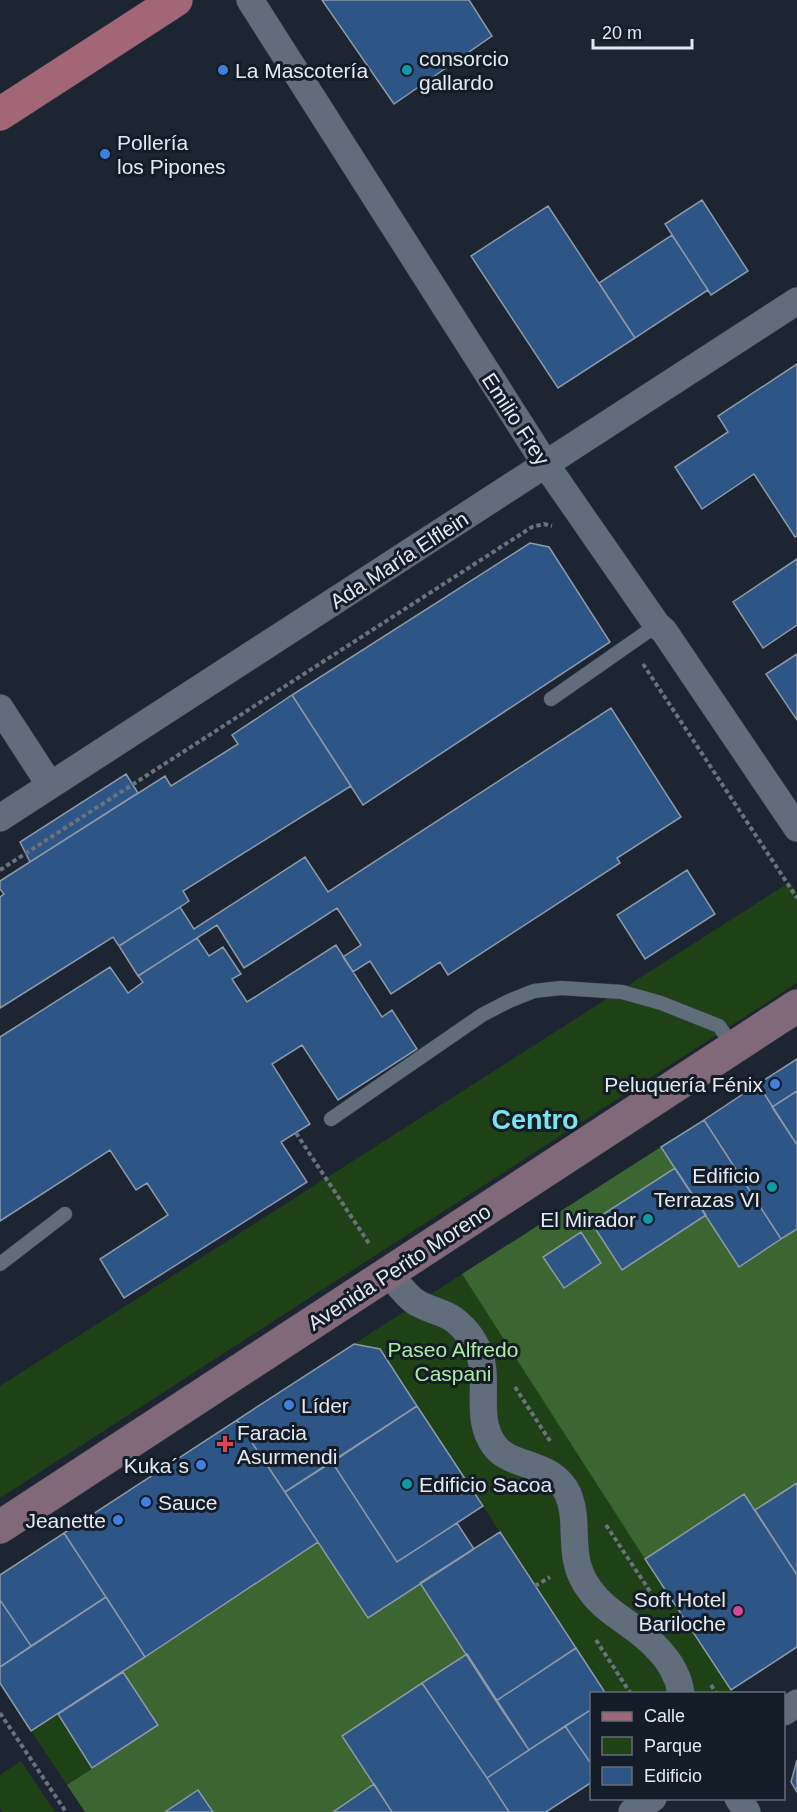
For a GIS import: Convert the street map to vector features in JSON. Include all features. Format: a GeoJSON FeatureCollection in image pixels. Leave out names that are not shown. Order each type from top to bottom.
{"type":"FeatureCollection","features":[{"type":"Feature","properties":{"kind":"main road"},"geometry":{"type":"LineString","coordinates":[[0,114],[176,0]]}},
{"type":"Feature","properties":{"kind":"main road","name":"Avenida Perito Moreno"},"geometry":{"type":"LineString","coordinates":[[0,1527],[797,1005]]}},
{"type":"Feature","properties":{"kind":"street","name":"Emilio Frey"},"geometry":{"type":"LineString","coordinates":[[250,0],[546,465],[657,625],[664,631],[797,828]]}},
{"type":"Feature","properties":{"kind":"street","name":"Ada María Elflein"},"geometry":{"type":"LineString","coordinates":[[0,818],[797,301]]}},
{"type":"Feature","properties":{"kind":"street"},"geometry":{"type":"LineString","coordinates":[[0,708],[50,785]]}},
{"type":"Feature","properties":{"kind":"street"},"geometry":{"type":"LineString","coordinates":[[389,1273],[408,1296],[417,1303],[449,1316],[466,1331],[478,1349],[482,1365],[483,1414],[486,1432],[495,1448],[510,1458],[536,1466],[554,1476],[568,1494],[579,1570],[588,1589],[605,1608],[636,1630],[659,1651],[676,1675],[680,1692]]}},
{"type":"Feature","properties":{"kind":"street"},"geometry":{"type":"LineString","coordinates":[[633,1812],[650,1800]]}},
{"type":"Feature","properties":{"kind":"lane"},"geometry":{"type":"LineString","coordinates":[[551,699],[657,625]]}},
{"type":"Feature","properties":{"kind":"lane"},"geometry":{"type":"LineString","coordinates":[[331,1119],[482,1015],[534,991],[561,988],[590,989],[622,992],[641,997],[691,1013],[719,1026],[734,1047]]}},
{"type":"Feature","properties":{"kind":"lane"},"geometry":{"type":"LineString","coordinates":[[0,1264],[65,1214]]}},
{"type":"Feature","properties":{"kind":"path"},"geometry":{"type":"LineString","coordinates":[[0,870],[532,527],[544,524],[554,527]]}},
{"type":"Feature","properties":{"kind":"path"},"geometry":{"type":"LineString","coordinates":[[630,643],[797,898]]}},
{"type":"Feature","properties":{"kind":"path"},"geometry":{"type":"LineString","coordinates":[[296,1133],[389,1273]]}},
{"type":"Feature","properties":{"kind":"path"},"geometry":{"type":"LineString","coordinates":[[0,1713],[66,1812]]}},
{"type":"Feature","properties":{"kind":"green space"},"geometry":{"type":"Polygon","coordinates":[[[790,882],[797,893],[797,983],[0,1498],[0,1386],[790,882]]]}},
{"type":"Feature","properties":{"kind":"green space"},"geometry":{"type":"Polygon","coordinates":[[[661,1147],[675,1168],[591,1222],[622,1270],[706,1215],[739,1267],[797,1229],[797,1483],[755,1510],[744,1494],[645,1559],[462,1274],[661,1147]]]}},
{"type":"Feature","properties":{"kind":"green space","name":"Paseo Alfredo Caspani"},"geometry":{"type":"Polygon","coordinates":[[[462,1274],[731,1690],[729,1692],[605,1692],[380,1350],[354,1344],[462,1274]]]}},
{"type":"Feature","properties":{"kind":"green space"},"geometry":{"type":"Polygon","coordinates":[[[318,1542],[420,1583],[467,1654],[374,1784],[333,1812],[213,1812],[198,1790],[165,1812],[85,1812],[67,1785],[158,1725],[123,1672],[318,1542]]]}},
{"type":"Feature","properties":{"kind":"green space"},"geometry":{"type":"Polygon","coordinates":[[[58,1714],[92,1768],[67,1785],[31,1731],[58,1714]]]}},
{"type":"Feature","properties":{"kind":"green space"},"geometry":{"type":"Polygon","coordinates":[[[21,1761],[55,1812],[2,1812],[0,1775],[21,1761]]]}},
{"type":"Feature","properties":{"kind":"building","name":"consorcio gallardo"},"geometry":{"type":"Polygon","coordinates":[[[322,0],[469,0],[492,36],[394,104],[322,0]]]}},
{"type":"Feature","properties":{"kind":"building"},"geometry":{"type":"Polygon","coordinates":[[[702,200],[748,271],[711,295],[665,224],[702,200]]]}},
{"type":"Feature","properties":{"kind":"building"},"geometry":{"type":"Polygon","coordinates":[[[548,206],[635,338],[558,388],[471,256],[548,206]]]}},
{"type":"Feature","properties":{"kind":"building"},"geometry":{"type":"Polygon","coordinates":[[[672,235],[708,290],[635,338],[599,283],[672,235]]]}},
{"type":"Feature","properties":{"kind":"building"},"geometry":{"type":"Polygon","coordinates":[[[797,364],[797,536],[795,537],[754,474],[702,509],[675,467],[728,432],[718,416],[797,364]]]}},
{"type":"Feature","properties":{"kind":"building"},"geometry":{"type":"Polygon","coordinates":[[[530,543],[549,547],[610,642],[363,805],[292,695],[530,543]]]}},
{"type":"Feature","properties":{"kind":"building"},"geometry":{"type":"Polygon","coordinates":[[[797,559],[797,625],[763,648],[733,602],[797,559]]]}},
{"type":"Feature","properties":{"kind":"building"},"geometry":{"type":"Polygon","coordinates":[[[797,654],[797,720],[766,674],[797,654]]]}},
{"type":"Feature","properties":{"kind":"building"},"geometry":{"type":"Polygon","coordinates":[[[292,695],[351,786],[183,891],[189,901],[119,946],[113,937],[0,1008],[0,897],[4,894],[0,889],[0,881],[165,776],[171,786],[238,744],[232,735],[292,695]]]}},
{"type":"Feature","properties":{"kind":"building"},"geometry":{"type":"Polygon","coordinates":[[[611,708],[681,817],[617,858],[620,863],[448,975],[440,962],[391,994],[370,961],[353,972],[343,957],[361,945],[337,908],[244,968],[217,925],[138,976],[119,946],[180,907],[194,929],[305,857],[328,892],[611,708]]]}},
{"type":"Feature","properties":{"kind":"building"},"geometry":{"type":"Polygon","coordinates":[[[126,774],[138,793],[30,862],[20,842],[126,774]]]}},
{"type":"Feature","properties":{"kind":"building"},"geometry":{"type":"Polygon","coordinates":[[[687,870],[715,914],[645,959],[617,915],[687,870]]]}},
{"type":"Feature","properties":{"kind":"building"},"geometry":{"type":"Polygon","coordinates":[[[197,938],[209,956],[223,947],[241,974],[232,979],[247,1002],[336,945],[382,1017],[392,1010],[417,1049],[338,1100],[302,1045],[272,1064],[310,1124],[281,1142],[307,1182],[124,1298],[100,1259],[168,1215],[147,1183],[136,1190],[110,1150],[0,1221],[0,1037],[110,967],[128,993],[143,982],[138,976],[197,938]]]}},
{"type":"Feature","properties":{"kind":"building"},"geometry":{"type":"Polygon","coordinates":[[[797,1059],[797,1145],[758,1084],[797,1059]]]}},
{"type":"Feature","properties":{"kind":"building","name":"Edificio Terrazas VI"},"geometry":{"type":"Polygon","coordinates":[[[758,1084],[797,1145],[797,1229],[781,1239],[704,1120],[758,1084]]]}},
{"type":"Feature","properties":{"kind":"building"},"geometry":{"type":"Polygon","coordinates":[[[797,1091],[797,1145],[772,1107],[797,1091]]]}},
{"type":"Feature","properties":{"kind":"building"},"geometry":{"type":"Polygon","coordinates":[[[704,1120],[781,1239],[739,1267],[661,1147],[704,1120]]]}},
{"type":"Feature","properties":{"kind":"building","name":"El Mirador"},"geometry":{"type":"Polygon","coordinates":[[[675,1168],[706,1215],[622,1270],[591,1222],[675,1168]]]}},
{"type":"Feature","properties":{"kind":"building"},"geometry":{"type":"Polygon","coordinates":[[[581,1232],[601,1263],[564,1288],[543,1257],[581,1232]]]}},
{"type":"Feature","properties":{"kind":"building"},"geometry":{"type":"Polygon","coordinates":[[[354,1344],[380,1349],[417,1406],[285,1492],[237,1420],[354,1344]]]}},
{"type":"Feature","properties":{"kind":"building","name":"Edificio Sacoa"},"geometry":{"type":"Polygon","coordinates":[[[417,1406],[483,1506],[397,1562],[332,1462],[417,1406]]]}},
{"type":"Feature","properties":{"kind":"building"},"geometry":{"type":"Polygon","coordinates":[[[237,1420],[318,1542],[145,1657],[64,1533],[237,1420]]]}},
{"type":"Feature","properties":{"kind":"building"},"geometry":{"type":"Polygon","coordinates":[[[332,1462],[397,1562],[457,1523],[474,1549],[368,1618],[285,1492],[332,1462]]]}},
{"type":"Feature","properties":{"kind":"building"},"geometry":{"type":"Polygon","coordinates":[[[797,1483],[797,1575],[755,1510],[797,1483]]]}},
{"type":"Feature","properties":{"kind":"building","name":"Soft Hotel Bariloche"},"geometry":{"type":"Polygon","coordinates":[[[744,1494],[797,1575],[797,1647],[731,1690],[645,1559],[744,1494]]]}},
{"type":"Feature","properties":{"kind":"building"},"geometry":{"type":"Polygon","coordinates":[[[500,1532],[576,1648],[496,1701],[420,1583],[500,1532]]]}},
{"type":"Feature","properties":{"kind":"building"},"geometry":{"type":"Polygon","coordinates":[[[64,1533],[106,1597],[31,1646],[0,1600],[0,1575],[64,1533]]]}},
{"type":"Feature","properties":{"kind":"building"},"geometry":{"type":"Polygon","coordinates":[[[106,1597],[145,1657],[31,1731],[0,1683],[0,1667],[106,1597]]]}},
{"type":"Feature","properties":{"kind":"building"},"geometry":{"type":"Polygon","coordinates":[[[0,1600],[31,1646],[0,1667],[0,1600]]]}},
{"type":"Feature","properties":{"kind":"building"},"geometry":{"type":"Polygon","coordinates":[[[576,1648],[605,1692],[590,1692],[590,1710],[529,1750],[496,1701],[576,1648]]]}},
{"type":"Feature","properties":{"kind":"building"},"geometry":{"type":"Polygon","coordinates":[[[467,1654],[529,1750],[487,1778],[422,1683],[467,1654]]]}},
{"type":"Feature","properties":{"kind":"building"},"geometry":{"type":"Polygon","coordinates":[[[123,1672],[158,1725],[92,1768],[58,1714],[123,1672]]]}},
{"type":"Feature","properties":{"kind":"building"},"geometry":{"type":"Polygon","coordinates":[[[422,1683],[509,1812],[392,1812],[342,1736],[422,1683]]]}},
{"type":"Feature","properties":{"kind":"building"},"geometry":{"type":"Polygon","coordinates":[[[590,1710],[590,1762],[565,1726],[590,1710]]]}},
{"type":"Feature","properties":{"kind":"building"},"geometry":{"type":"Polygon","coordinates":[[[565,1726],[590,1762],[590,1783],[546,1812],[509,1812],[487,1778],[565,1726]]]}},
{"type":"Feature","properties":{"kind":"building"},"geometry":{"type":"Polygon","coordinates":[[[797,1760],[797,1792],[791,1782],[797,1760]]]}},
{"type":"Feature","properties":{"kind":"building"},"geometry":{"type":"Polygon","coordinates":[[[374,1784],[392,1812],[333,1812],[374,1784]]]}},
{"type":"Feature","properties":{"kind":"building"},"geometry":{"type":"Polygon","coordinates":[[[198,1790],[213,1812],[165,1812],[198,1790]]]}},
{"type":"Feature","properties":{"kind":"place","name":"La Mascotería"},"geometry":{"type":"Point","coordinates":[223,70]}},
{"type":"Feature","properties":{"kind":"place","name":"consorcio gallardo"},"geometry":{"type":"Point","coordinates":[407,70]}},
{"type":"Feature","properties":{"kind":"place","name":"Pollería los Pipones"},"geometry":{"type":"Point","coordinates":[105,154]}},
{"type":"Feature","properties":{"kind":"place","name":"Peluquería Fénix"},"geometry":{"type":"Point","coordinates":[775,1084]}},
{"type":"Feature","properties":{"kind":"place","name":"Edificio Terrazas VI"},"geometry":{"type":"Point","coordinates":[772,1187]}},
{"type":"Feature","properties":{"kind":"place","name":"El Mirador"},"geometry":{"type":"Point","coordinates":[648,1219]}},
{"type":"Feature","properties":{"kind":"place","name":"Líder"},"geometry":{"type":"Point","coordinates":[289,1405]}},
{"type":"Feature","properties":{"kind":"place","name":"Faracia Asurmendi"},"geometry":{"type":"Point","coordinates":[225,1444]}},
{"type":"Feature","properties":{"kind":"place","name":"Kuka´s"},"geometry":{"type":"Point","coordinates":[201,1465]}},
{"type":"Feature","properties":{"kind":"place","name":"Edificio Sacoa"},"geometry":{"type":"Point","coordinates":[407,1484]}},
{"type":"Feature","properties":{"kind":"place","name":"Sauce"},"geometry":{"type":"Point","coordinates":[146,1502]}},
{"type":"Feature","properties":{"kind":"place","name":"Jeanette"},"geometry":{"type":"Point","coordinates":[118,1520]}},
{"type":"Feature","properties":{"kind":"place","name":"Soft Hotel Bariloche"},"geometry":{"type":"Point","coordinates":[738,1611]}},
{"type":"Feature","properties":{"kind":"district","name":"Centro"},"geometry":{"type":"Point","coordinates":[535,1120]}}]}
